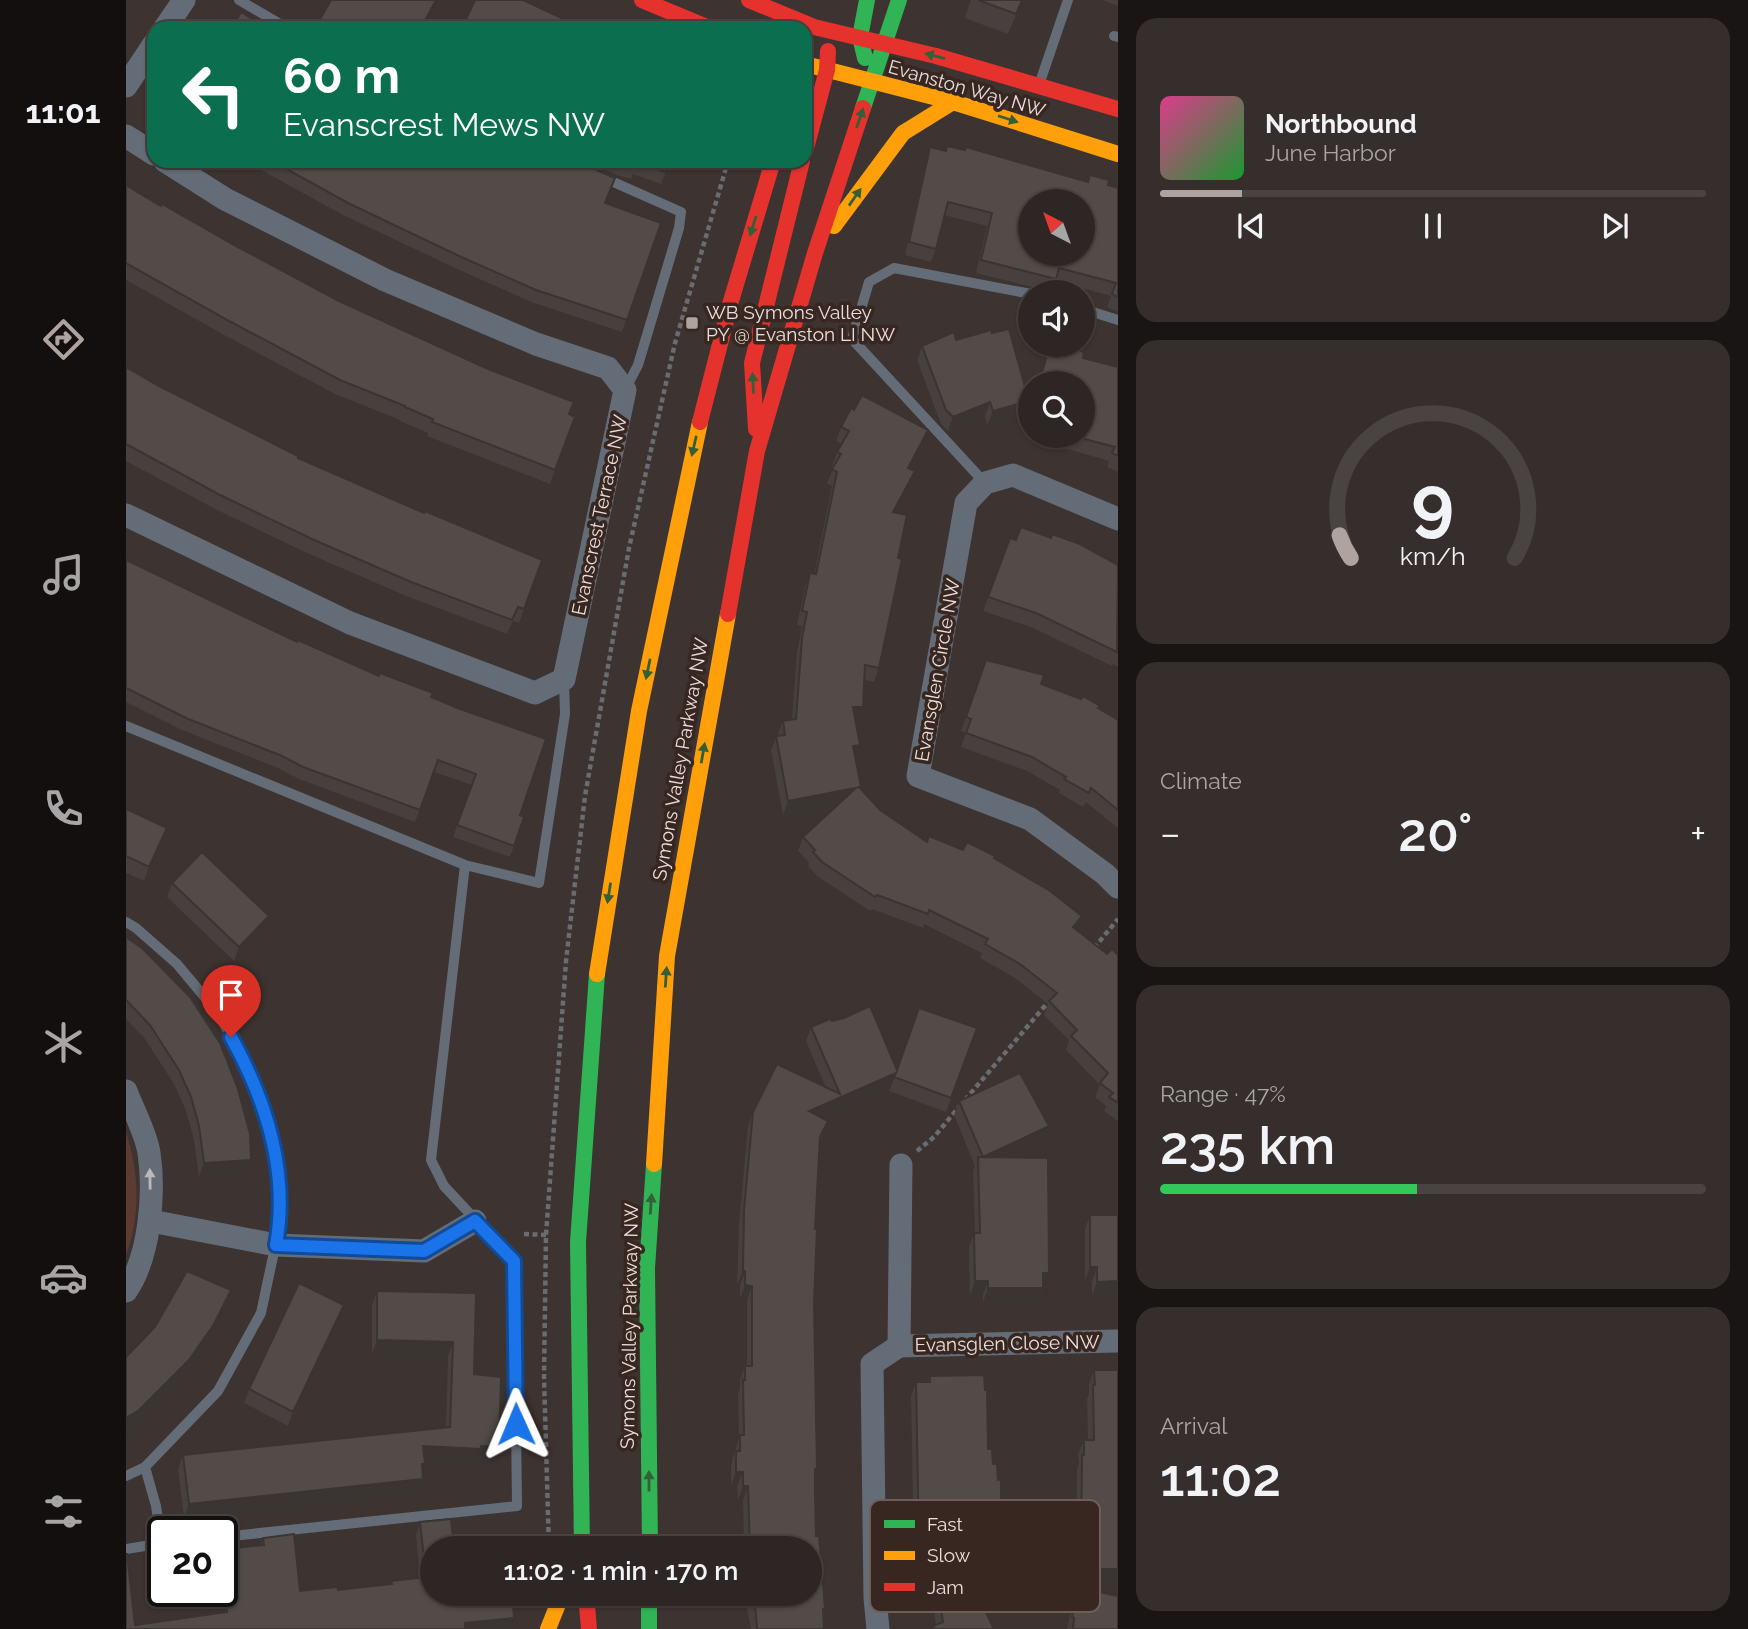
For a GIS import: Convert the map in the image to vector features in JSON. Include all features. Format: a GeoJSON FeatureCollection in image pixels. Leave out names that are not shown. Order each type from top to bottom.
{"type":"FeatureCollection","features":[{"type":"Feature","properties":{"kind":"main road"},"geometry":{"type":"LineString","coordinates":[[642,0],[692,21]]}},
{"type":"Feature","properties":{"kind":"main road","name":"Evanston Way NW"},"geometry":{"type":"LineString","coordinates":[[749,0],[800,21]]}},
{"type":"Feature","properties":{"kind":"main road"},"geometry":{"type":"LineString","coordinates":[[867,0],[860,37],[872,83]]}},
{"type":"Feature","properties":{"kind":"main road","name":"Symons Valley Parkway NW"},"geometry":{"type":"LineString","coordinates":[[650,1536],[647,1268],[667,956],[757,451],[816,253],[899,0]]}},
{"type":"Feature","properties":{"kind":"main road"},"geometry":{"type":"LineString","coordinates":[[812,33],[821,9]]}},
{"type":"Feature","properties":{"kind":"main road"},"geometry":{"type":"LineString","coordinates":[[812,126],[827,70],[828,45],[814,27]]}},
{"type":"Feature","properties":{"kind":"main road","name":"Evanston Way NW"},"geometry":{"type":"LineString","coordinates":[[814,27],[886,43],[1118,109]]}},
{"type":"Feature","properties":{"kind":"main road","name":"Evanston Way NW"},"geometry":{"type":"LineString","coordinates":[[812,66],[953,102],[1118,154]]}},
{"type":"Feature","properties":{"kind":"main road"},"geometry":{"type":"LineString","coordinates":[[816,253],[903,133],[953,102]]}},
{"type":"Feature","properties":{"kind":"main road"},"geometry":{"type":"LineString","coordinates":[[581,1536],[578,1242],[598,961],[639,711],[693,449],[731,301],[771,168]]}},
{"type":"Feature","properties":{"kind":"main road"},"geometry":{"type":"LineString","coordinates":[[757,451],[752,363],[800,168]]}},
{"type":"Feature","properties":{"kind":"main road"},"geometry":{"type":"LineString","coordinates":[[548,1629],[557,1606]]}},
{"type":"Feature","properties":{"kind":"main road"},"geometry":{"type":"LineString","coordinates":[[587,1606],[589,1629]]}},
{"type":"Feature","properties":{"kind":"main road"},"geometry":{"type":"LineString","coordinates":[[649,1606],[649,1629]]}},
{"type":"Feature","properties":{"kind":"street"},"geometry":{"type":"LineString","coordinates":[[170,21],[184,0]]}},
{"type":"Feature","properties":{"kind":"street"},"geometry":{"type":"LineString","coordinates":[[126,86],[147,54]]}},
{"type":"Feature","properties":{"kind":"street"},"geometry":{"type":"LineString","coordinates":[[126,136],[147,150]]}},
{"type":"Feature","properties":{"kind":"street","name":"Evanscrest Terrace NW"},"geometry":{"type":"LineString","coordinates":[[176,168],[225,199],[385,280],[536,344],[608,368],[625,390],[564,679]]}},
{"type":"Feature","properties":{"kind":"street"},"geometry":{"type":"LineString","coordinates":[[985,483],[1013,475],[1118,519]]}},
{"type":"Feature","properties":{"kind":"street","name":"Evansglen Circle NW"},"geometry":{"type":"LineString","coordinates":[[985,483],[967,503],[918,776],[1030,819],[1105,874],[1118,887]]}},
{"type":"Feature","properties":{"kind":"street"},"geometry":{"type":"LineString","coordinates":[[126,515],[350,624],[374,633],[535,693],[564,679]]}},
{"type":"Feature","properties":{"kind":"street"},"geometry":{"type":"LineString","coordinates":[[126,1091],[149,1151],[151,1221],[132,1282],[126,1291]]}},
{"type":"Feature","properties":{"kind":"street"},"geometry":{"type":"LineString","coordinates":[[899,1346],[901,1164]]}},
{"type":"Feature","properties":{"kind":"street"},"geometry":{"type":"LineString","coordinates":[[151,1221],[276,1245],[424,1251],[475,1221]]}},
{"type":"Feature","properties":{"kind":"street","name":"Evansglen Close NW"},"geometry":{"type":"LineString","coordinates":[[874,1500],[872,1364],[899,1346],[1118,1341]]}},
{"type":"Feature","properties":{"kind":"lane"},"geometry":{"type":"LineString","coordinates":[[239,0],[275,21]]}},
{"type":"Feature","properties":{"kind":"lane"},"geometry":{"type":"LineString","coordinates":[[1039,85],[1068,0]]}},
{"type":"Feature","properties":{"kind":"lane"},"geometry":{"type":"LineString","coordinates":[[587,171],[681,212],[679,228],[638,365],[625,390]]}},
{"type":"Feature","properties":{"kind":"lane"},"geometry":{"type":"LineString","coordinates":[[985,483],[852,339],[869,282],[894,268],[1018,292]]}},
{"type":"Feature","properties":{"kind":"lane"},"geometry":{"type":"LineString","coordinates":[[1095,313],[1118,320]]}},
{"type":"Feature","properties":{"kind":"lane"},"geometry":{"type":"LineString","coordinates":[[126,726],[465,865],[539,883],[565,714],[564,679]]}},
{"type":"Feature","properties":{"kind":"lane"},"geometry":{"type":"LineString","coordinates":[[238,1535],[517,1506],[514,1261],[444,1186],[432,1160],[465,865]]}},
{"type":"Feature","properties":{"kind":"lane"},"geometry":{"type":"LineString","coordinates":[[126,922],[177,964],[218,1013],[244,1061],[266,1117],[279,1170],[281,1219],[261,1313],[218,1391],[145,1467],[126,1476]]}},
{"type":"Feature","properties":{"kind":"lane"},"geometry":{"type":"LineString","coordinates":[[145,1467],[158,1516]]}},
{"type":"Feature","properties":{"kind":"lane"},"geometry":{"type":"LineString","coordinates":[[126,1549],[147,1546]]}},
{"type":"Feature","properties":{"kind":"path"},"geometry":{"type":"LineString","coordinates":[[1092,950],[1118,919]]}},
{"type":"Feature","properties":{"kind":"path"},"geometry":{"type":"LineString","coordinates":[[901,1164],[934,1137],[1057,992]]}},
{"type":"Feature","properties":{"kind":"path"},"geometry":{"type":"LineString","coordinates":[[524,1234],[546,1235]]}},
{"type":"Feature","properties":{"kind":"shaded area"},"geometry":{"type":"Polygon","coordinates":[[[126,1132],[134,1162],[136,1209],[126,1255],[126,1132]]]}},
{"type":"Feature","properties":{"kind":"building"},"geometry":{"type":"Polygon","coordinates":[[[331,0],[436,0],[425,21],[319,21],[331,0]]]}},
{"type":"Feature","properties":{"kind":"building"},"geometry":{"type":"Polygon","coordinates":[[[475,0],[523,0],[568,21],[465,21],[475,0]]]}},
{"type":"Feature","properties":{"kind":"building"},"geometry":{"type":"Polygon","coordinates":[[[978,0],[1022,0],[1016,14],[978,0]]]}},
{"type":"Feature","properties":{"kind":"building"},"geometry":{"type":"Polygon","coordinates":[[[241,12],[256,21],[236,21],[241,12]]]}},
{"type":"Feature","properties":{"kind":"building"},"geometry":{"type":"Polygon","coordinates":[[[947,146],[965,150],[966,147],[1088,182],[1090,175],[1109,180],[1108,185],[1118,188],[1118,297],[1112,294],[1116,283],[1059,268],[1056,279],[981,260],[992,213],[948,202],[936,249],[909,242],[930,147],[946,151],[947,146]]]}},
{"type":"Feature","properties":{"kind":"building"},"geometry":{"type":"Polygon","coordinates":[[[285,168],[592,168],[615,178],[605,203],[661,223],[627,320],[536,290],[348,203],[285,168]]]}},
{"type":"Feature","properties":{"kind":"building"},"geometry":{"type":"Polygon","coordinates":[[[126,185],[339,301],[488,369],[574,402],[569,414],[575,417],[555,470],[432,422],[433,419],[405,406],[340,380],[126,263],[126,185]]]}},
{"type":"Feature","properties":{"kind":"building"},"geometry":{"type":"Polygon","coordinates":[[[1009,329],[1021,371],[1018,371],[1018,404],[993,411],[990,402],[953,417],[946,410],[922,346],[954,332],[956,340],[991,330],[992,333],[1009,329]]]}},
{"type":"Feature","properties":{"kind":"building"},"geometry":{"type":"Polygon","coordinates":[[[1047,357],[1083,357],[1118,367],[1118,456],[1112,453],[1115,447],[1095,442],[1095,371],[1042,371],[1047,357]]]}},
{"type":"Feature","properties":{"kind":"building"},"geometry":{"type":"Polygon","coordinates":[[[126,367],[298,458],[424,513],[425,511],[542,560],[524,609],[518,607],[512,620],[411,582],[220,495],[126,444],[126,367]]]}},
{"type":"Feature","properties":{"kind":"building"},"geometry":{"type":"Polygon","coordinates":[[[862,395],[928,430],[908,468],[915,471],[893,512],[907,515],[898,558],[902,559],[879,668],[865,665],[863,707],[853,707],[860,745],[853,746],[859,787],[880,810],[927,842],[929,836],[963,850],[967,842],[995,856],[994,858],[1050,891],[1082,916],[1073,927],[1107,954],[1112,949],[1118,955],[1118,1103],[1109,1097],[1113,1093],[1100,1083],[1108,1073],[1071,1036],[1077,1030],[1049,1001],[1057,993],[1020,964],[985,944],[988,939],[929,910],[928,914],[877,895],[875,897],[822,862],[813,852],[815,850],[803,837],[856,788],[788,801],[776,736],[785,735],[783,721],[796,719],[802,638],[807,612],[802,611],[810,573],[816,574],[837,472],[832,469],[841,454],[837,452],[849,431],[841,427],[862,395]]]}},
{"type":"Feature","properties":{"kind":"building"},"geometry":{"type":"Polygon","coordinates":[[[1021,527],[1051,538],[1052,534],[1080,544],[1118,565],[1117,652],[1036,613],[988,597],[1010,538],[1016,540],[1021,527]]]}},
{"type":"Feature","properties":{"kind":"building"},"geometry":{"type":"Polygon","coordinates":[[[126,560],[297,642],[298,640],[379,676],[380,673],[433,693],[431,697],[460,709],[546,739],[520,815],[524,817],[514,846],[457,825],[476,774],[438,760],[420,810],[303,767],[186,718],[126,688],[126,560]]]}},
{"type":"Feature","properties":{"kind":"building"},"geometry":{"type":"Polygon","coordinates":[[[986,660],[1044,675],[1041,684],[1081,699],[1083,696],[1118,720],[1118,810],[1091,788],[1089,793],[1032,757],[966,733],[971,719],[966,717],[986,660]]]}},
{"type":"Feature","properties":{"kind":"building"},"geometry":{"type":"Polygon","coordinates":[[[126,809],[167,828],[149,867],[126,856],[126,809]]]}},
{"type":"Feature","properties":{"kind":"building"},"geometry":{"type":"Polygon","coordinates":[[[202,852],[269,916],[239,947],[172,883],[202,852]]]}},
{"type":"Feature","properties":{"kind":"building"},"geometry":{"type":"Polygon","coordinates":[[[126,937],[142,948],[190,997],[220,1043],[238,1089],[250,1134],[251,1160],[204,1163],[199,1126],[191,1097],[179,1070],[150,1025],[126,1000],[126,937]]]}},
{"type":"Feature","properties":{"kind":"building"},"geometry":{"type":"Polygon","coordinates":[[[870,1006],[897,1070],[919,1008],[977,1028],[951,1098],[894,1077],[896,1073],[809,1111],[828,1121],[820,1137],[815,1229],[816,1536],[750,1536],[748,1486],[743,1486],[743,1472],[736,1472],[736,1451],[740,1451],[740,1435],[744,1435],[745,1366],[752,1366],[752,1286],[745,1285],[743,1271],[744,1210],[753,1112],[777,1064],[840,1094],[811,1027],[830,1019],[832,1021],[870,1006]]]}},
{"type":"Feature","properties":{"kind":"building"},"geometry":{"type":"Polygon","coordinates":[[[1020,1073],[1049,1126],[983,1157],[959,1101],[1020,1073]]]}},
{"type":"Feature","properties":{"kind":"building"},"geometry":{"type":"Polygon","coordinates":[[[978,1157],[1048,1158],[1049,1273],[1043,1273],[1043,1288],[988,1288],[988,1281],[975,1281],[974,1233],[980,1233],[978,1157]]]}},
{"type":"Feature","properties":{"kind":"building"},"geometry":{"type":"Polygon","coordinates":[[[1090,1215],[1118,1215],[1118,1281],[1097,1282],[1097,1267],[1090,1267],[1090,1215]]]}},
{"type":"Feature","properties":{"kind":"building"},"geometry":{"type":"Polygon","coordinates":[[[187,1271],[231,1290],[214,1324],[189,1360],[138,1411],[126,1418],[126,1357],[155,1327],[187,1271]]]}},
{"type":"Feature","properties":{"kind":"building"},"geometry":{"type":"Polygon","coordinates":[[[299,1283],[344,1305],[293,1412],[249,1389],[299,1283]]]}},
{"type":"Feature","properties":{"kind":"building"},"geometry":{"type":"Polygon","coordinates":[[[377,1291],[476,1293],[474,1374],[501,1377],[499,1447],[481,1446],[481,1449],[423,1446],[423,1479],[189,1504],[183,1455],[450,1427],[453,1342],[377,1340],[377,1291]]]}},
{"type":"Feature","properties":{"kind":"building"},"geometry":{"type":"Polygon","coordinates":[[[1094,1370],[1118,1370],[1118,1569],[1100,1569],[1100,1500],[1082,1500],[1084,1440],[1094,1440],[1094,1370]]]}},
{"type":"Feature","properties":{"kind":"building"},"geometry":{"type":"Polygon","coordinates":[[[984,1375],[987,1390],[988,1449],[992,1449],[993,1464],[997,1464],[998,1480],[1001,1479],[1001,1500],[918,1500],[916,1382],[930,1382],[930,1376],[984,1375]]]}},
{"type":"Feature","properties":{"kind":"building"},"geometry":{"type":"Polygon","coordinates":[[[451,1519],[453,1536],[422,1536],[420,1522],[451,1519]]]}},
{"type":"Feature","properties":{"kind":"building"},"geometry":{"type":"Polygon","coordinates":[[[294,1534],[300,1591],[392,1584],[391,1581],[420,1578],[420,1606],[513,1606],[514,1618],[465,1623],[465,1629],[126,1629],[126,1554],[135,1625],[227,1612],[226,1607],[238,1607],[238,1548],[264,1545],[263,1538],[294,1534]]]}},
{"type":"Feature","properties":{"kind":"building"},"geometry":{"type":"Polygon","coordinates":[[[822,1572],[824,1629],[757,1629],[754,1606],[822,1606],[822,1572]]]}},
{"type":"Feature","properties":{"kind":"building"},"geometry":{"type":"Polygon","coordinates":[[[1100,1592],[1118,1596],[1118,1629],[1073,1629],[1073,1612],[1100,1612],[1100,1592]]]}},
{"type":"Feature","properties":{"kind":"building"},"geometry":{"type":"Polygon","coordinates":[[[942,1612],[986,1612],[994,1629],[934,1629],[933,1626],[943,1622],[942,1612]]]}},
{"type":"Feature","properties":{"kind":"traffic: fast"},"geometry":{"type":"LineString","coordinates":[[865,58],[860,37],[867,0]]}},
{"type":"Feature","properties":{"kind":"traffic: fast"},"geometry":{"type":"LineString","coordinates":[[863,108],[899,0]]}},
{"type":"Feature","properties":{"kind":"traffic: fast"},"geometry":{"type":"LineString","coordinates":[[582,1536],[578,1242],[597,974]]}},
{"type":"Feature","properties":{"kind":"traffic: fast"},"geometry":{"type":"LineString","coordinates":[[650,1536],[647,1268],[654,1164]]}},
{"type":"Feature","properties":{"kind":"traffic: fast"},"geometry":{"type":"LineString","coordinates":[[649,1606],[649,1629]]}},
{"type":"Feature","properties":{"kind":"traffic: slow"},"geometry":{"type":"LineString","coordinates":[[812,66],[953,102],[1118,154]]}},
{"type":"Feature","properties":{"kind":"traffic: slow"},"geometry":{"type":"LineString","coordinates":[[834,226],[903,133],[953,102]]}},
{"type":"Feature","properties":{"kind":"traffic: slow"},"geometry":{"type":"LineString","coordinates":[[597,974],[639,711],[700,422]]}},
{"type":"Feature","properties":{"kind":"traffic: slow"},"geometry":{"type":"LineString","coordinates":[[654,1164],[667,956],[728,614]]}},
{"type":"Feature","properties":{"kind":"traffic: slow"},"geometry":{"type":"LineString","coordinates":[[548,1629],[557,1606]]}},
{"type":"Feature","properties":{"kind":"traffic: jam"},"geometry":{"type":"LineString","coordinates":[[642,0],[692,21]]}},
{"type":"Feature","properties":{"kind":"traffic: jam"},"geometry":{"type":"LineString","coordinates":[[749,0],[800,21]]}},
{"type":"Feature","properties":{"kind":"traffic: jam"},"geometry":{"type":"LineString","coordinates":[[812,26],[936,56],[1118,109]]}},
{"type":"Feature","properties":{"kind":"traffic: jam"},"geometry":{"type":"LineString","coordinates":[[812,126],[827,70],[828,51]]}},
{"type":"Feature","properties":{"kind":"traffic: jam"},"geometry":{"type":"LineString","coordinates":[[728,614],[757,451],[815,253],[863,108]]}},
{"type":"Feature","properties":{"kind":"traffic: jam"},"geometry":{"type":"LineString","coordinates":[[700,422],[731,301],[771,168]]}},
{"type":"Feature","properties":{"kind":"traffic: jam"},"geometry":{"type":"LineString","coordinates":[[756,429],[752,363],[800,168]]}},
{"type":"Feature","properties":{"kind":"traffic: jam"},"geometry":{"type":"LineString","coordinates":[[587,1606],[589,1629]]}},
{"type":"Feature","properties":{"kind":"place","name":"WB Symons Valley PY @ Evanston LI NW"},"geometry":{"type":"Point","coordinates":[692,323]}},
{"type":"Feature","properties":{"kind":"route"},"geometry":{"type":"LineString","coordinates":[[231,1037],[244,1061],[266,1117],[279,1170],[281,1219],[276,1245],[424,1251],[475,1221],[514,1261],[516,1424]]}}]}
